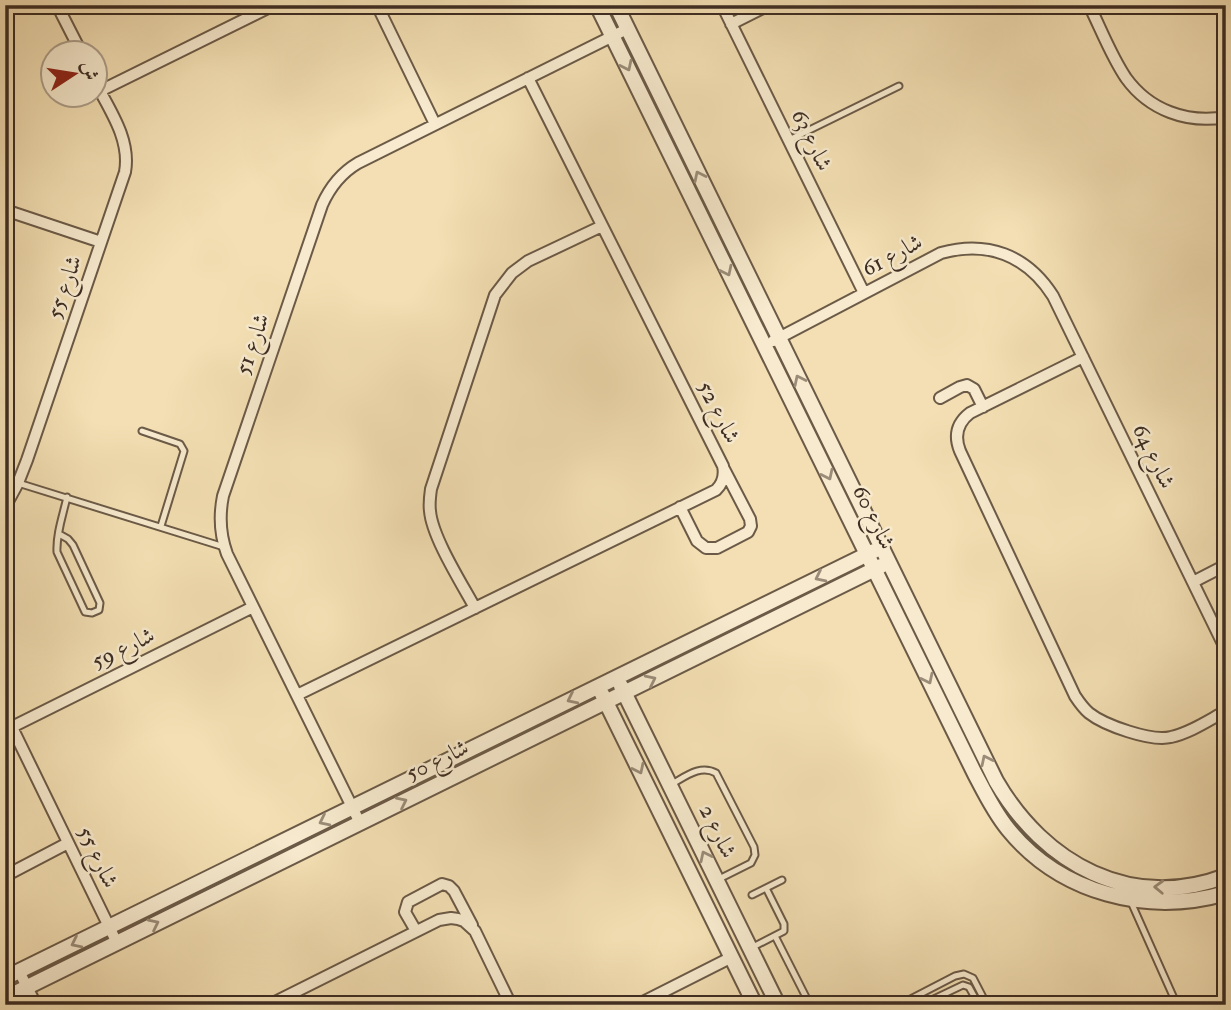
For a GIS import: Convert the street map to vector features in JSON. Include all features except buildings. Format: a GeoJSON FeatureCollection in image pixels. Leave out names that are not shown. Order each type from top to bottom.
{"type":"FeatureCollection","features":[{"type":"Feature","properties":{"kind":"main road"},"geometry":{"type":"LineString","coordinates":[[5,9],[14,5]]}},
{"type":"Feature","properties":{"kind":"street"},"geometry":{"type":"LineString","coordinates":[[57,5],[73,38]]}},
{"type":"Feature","properties":{"kind":"street"},"geometry":{"type":"LineString","coordinates":[[108,87],[274,5]]}},
{"type":"Feature","properties":{"kind":"street"},"geometry":{"type":"LineString","coordinates":[[377,5],[435,124]]}},
{"type":"Feature","properties":{"kind":"street","name":"شارع 60"},"geometry":{"type":"LineString","coordinates":[[597,5],[975,774],[1008,829],[1030,852],[1055,871],[1107,894],[1146,902],[1178,902],[1226,893]]}},
{"type":"Feature","properties":{"kind":"street","name":"شارع 60"},"geometry":{"type":"LineString","coordinates":[[616,5],[996,781],[1011,806],[1042,841],[1055,851],[1079,867],[1105,878],[1121,883],[1172,887],[1203,883],[1226,876]]}},
{"type":"Feature","properties":{"kind":"street","name":"شارع 63"},"geometry":{"type":"LineString","coordinates":[[722,5],[864,293]]}},
{"type":"Feature","properties":{"kind":"street"},"geometry":{"type":"LineString","coordinates":[[731,24],[769,5]]}},
{"type":"Feature","properties":{"kind":"street"},"geometry":{"type":"LineString","coordinates":[[1089,5],[1120,69],[1143,97],[1167,111],[1187,118],[1208,120],[1226,117]]}},
{"type":"Feature","properties":{"kind":"street","name":"شارع 51"},"geometry":{"type":"LineString","coordinates":[[360,823],[224,547],[220,523],[223,496],[325,196],[336,181],[350,168],[627,29]]}},
{"type":"Feature","properties":{"kind":"street","name":"شارع 52"},"geometry":{"type":"LineString","coordinates":[[297,695],[719,487],[724,474],[723,466],[528,78]]}},
{"type":"Feature","properties":{"kind":"street","name":"شارع 55"},"geometry":{"type":"LineString","coordinates":[[5,507],[18,483],[125,172],[127,156],[123,138],[108,107]]}},
{"type":"Feature","properties":{"kind":"street"},"geometry":{"type":"LineString","coordinates":[[5,210],[101,242]]}},
{"type":"Feature","properties":{"kind":"street"},"geometry":{"type":"LineString","coordinates":[[475,608],[434,529],[429,500],[491,308],[500,287],[519,266],[602,226]]}},
{"type":"Feature","properties":{"kind":"street","name":"شارع 61"},"geometry":{"type":"LineString","coordinates":[[764,345],[941,253],[960,248],[980,248],[1009,256],[1027,267],[1042,281]]}},
{"type":"Feature","properties":{"kind":"street","name":"شارع 64"},"geometry":{"type":"LineString","coordinates":[[1042,281],[1083,357],[1226,650]]}},
{"type":"Feature","properties":{"kind":"street"},"geometry":{"type":"LineString","coordinates":[[1083,357],[970,413],[957,429],[957,444],[1079,703],[1091,715],[1144,737],[1153,738],[1181,734],[1226,711]]}},
{"type":"Feature","properties":{"kind":"street"},"geometry":{"type":"LineString","coordinates":[[940,398],[967,385],[974,389],[982,407]]}},
{"type":"Feature","properties":{"kind":"street"},"geometry":{"type":"LineString","coordinates":[[680,507],[697,541],[706,548],[717,548],[748,532],[750,520],[723,466]]}},
{"type":"Feature","properties":{"kind":"street","name":"شارع 50"},"geometry":{"type":"LineString","coordinates":[[5,978],[881,547]]}},
{"type":"Feature","properties":{"kind":"street","name":"شارع 50"},"geometry":{"type":"LineString","coordinates":[[5,998],[889,562]]}},
{"type":"Feature","properties":{"kind":"street"},"geometry":{"type":"LineString","coordinates":[[1193,582],[1226,565]]}},
{"type":"Feature","properties":{"kind":"street","name":"شارع 59"},"geometry":{"type":"LineString","coordinates":[[12,727],[253,607]]}},
{"type":"Feature","properties":{"kind":"street","name":"شارع 2"},"geometry":{"type":"LineString","coordinates":[[616,677],[778,1005]]}},
{"type":"Feature","properties":{"kind":"street","name":"شارع 2"},"geometry":{"type":"LineString","coordinates":[[598,686],[755,1005]]}},
{"type":"Feature","properties":{"kind":"street","name":"شارع 55"},"geometry":{"type":"LineString","coordinates":[[5,713],[117,943]]}},
{"type":"Feature","properties":{"kind":"street"},"geometry":{"type":"LineString","coordinates":[[5,876],[68,844]]}},
{"type":"Feature","properties":{"kind":"street"},"geometry":{"type":"LineString","coordinates":[[416,931],[405,912],[408,902],[442,884],[449,886],[475,931],[511,1005]]}},
{"type":"Feature","properties":{"kind":"street"},"geometry":{"type":"LineString","coordinates":[[269,1005],[439,920],[451,918],[464,921],[475,931]]}},
{"type":"Feature","properties":{"kind":"street"},"geometry":{"type":"LineString","coordinates":[[735,937],[741,937],[751,949],[754,962],[744,969],[732,957],[729,942],[735,937]]}},
{"type":"Feature","properties":{"kind":"street"},"geometry":{"type":"LineString","coordinates":[[637,1005],[732,957]]}},
{"type":"Feature","properties":{"kind":"street"},"geometry":{"type":"LineString","coordinates":[[19,971],[36,1005]]}},
{"type":"Feature","properties":{"kind":"lane"},"geometry":{"type":"LineString","coordinates":[[789,140],[899,86]]}},
{"type":"Feature","properties":{"kind":"lane"},"geometry":{"type":"LineString","coordinates":[[142,431],[180,444],[184,451],[161,526]]}},
{"type":"Feature","properties":{"kind":"lane"},"geometry":{"type":"LineString","coordinates":[[18,483],[224,547]]}},
{"type":"Feature","properties":{"kind":"lane"},"geometry":{"type":"LineString","coordinates":[[59,534],[73,545],[100,603],[99,610],[85,612],[56,547],[67,497]]}},
{"type":"Feature","properties":{"kind":"lane"},"geometry":{"type":"LineString","coordinates":[[670,786],[701,769],[716,773],[754,847],[755,855],[751,863],[717,880]]}},
{"type":"Feature","properties":{"kind":"lane"},"geometry":{"type":"LineString","coordinates":[[752,895],[782,880]]}},
{"type":"Feature","properties":{"kind":"lane"},"geometry":{"type":"LineString","coordinates":[[751,949],[785,928],[765,888]]}},
{"type":"Feature","properties":{"kind":"lane"},"geometry":{"type":"LineString","coordinates":[[1130,900],[1177,1005]]}},
{"type":"Feature","properties":{"kind":"lane"},"geometry":{"type":"LineString","coordinates":[[775,936],[810,1005]]}},
{"type":"Feature","properties":{"kind":"lane"},"geometry":{"type":"LineString","coordinates":[[899,1005],[964,974],[976,982],[987,1005]]}},
{"type":"Feature","properties":{"kind":"lane"},"geometry":{"type":"LineString","coordinates":[[966,985],[969,975]]}},
{"type":"Feature","properties":{"kind":"lane"},"geometry":{"type":"LineString","coordinates":[[921,1005],[966,985],[972,989],[979,1005]]}}]}
